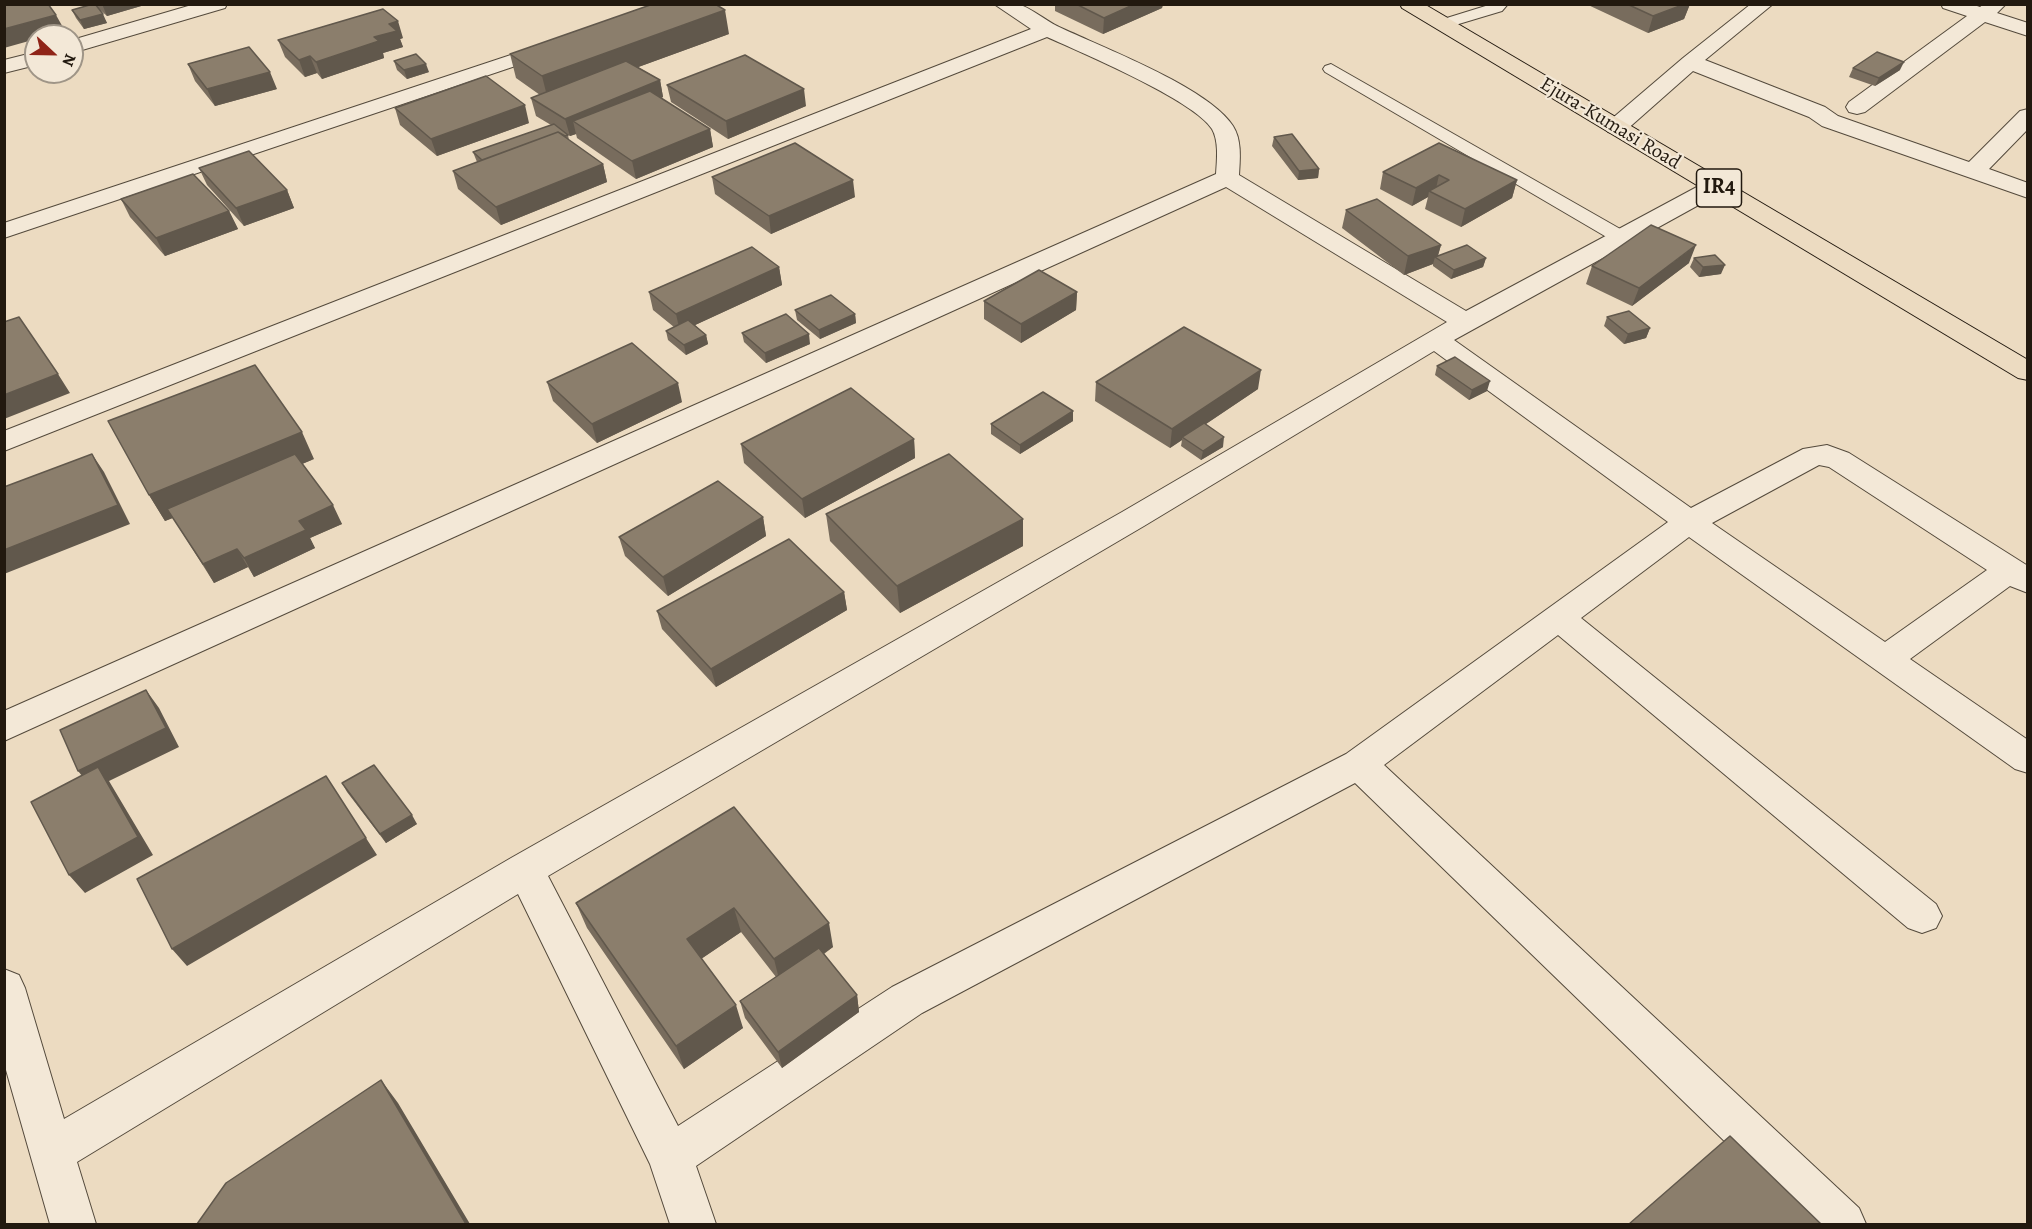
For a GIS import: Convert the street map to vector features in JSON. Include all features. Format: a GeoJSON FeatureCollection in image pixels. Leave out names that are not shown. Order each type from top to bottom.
{"type":"FeatureCollection","features":[{"type":"Feature","properties":{"kind":"main road","name":"Ejura-Kumasi Road"},"geometry":{"type":"LineString","coordinates":[[1409,4],[2028,372]]}},
{"type":"Feature","properties":{"kind":"street"},"geometry":{"type":"LineString","coordinates":[[84,43],[218,4]]}},
{"type":"Feature","properties":{"kind":"street"},"geometry":{"type":"LineString","coordinates":[[1003,4],[1048,29],[1100,52],[1195,102],[1222,125],[1229,154],[1227,178]]}},
{"type":"Feature","properties":{"kind":"street"},"geometry":{"type":"LineString","coordinates":[[1616,127],[1690,62],[1764,4]]}},
{"type":"Feature","properties":{"kind":"street"},"geometry":{"type":"LineString","coordinates":[[1950,4],[1990,10],[2028,30]]}},
{"type":"Feature","properties":{"kind":"street"},"geometry":{"type":"LineString","coordinates":[[1857,107],[1990,10]]}},
{"type":"Feature","properties":{"kind":"street"},"geometry":{"type":"LineString","coordinates":[[4,442],[1048,29]]}},
{"type":"Feature","properties":{"kind":"street"},"geometry":{"type":"LineString","coordinates":[[4,231],[568,42]]}},
{"type":"Feature","properties":{"kind":"street"},"geometry":{"type":"LineString","coordinates":[[4,67],[24,61]]}},
{"type":"Feature","properties":{"kind":"street"},"geometry":{"type":"LineString","coordinates":[[1690,62],[1817,112],[1830,121],[2028,191]]}},
{"type":"Feature","properties":{"kind":"street"},"geometry":{"type":"LineString","coordinates":[[1973,172],[2028,117]]}},
{"type":"Feature","properties":{"kind":"street"},"geometry":{"type":"LineString","coordinates":[[1227,178],[1467,323]]}},
{"type":"Feature","properties":{"kind":"street"},"geometry":{"type":"LineString","coordinates":[[4,727],[1227,178]]}},
{"type":"Feature","properties":{"kind":"street"},"geometry":{"type":"LineString","coordinates":[[52,1151],[525,870],[1123,525],[1435,339],[1716,186]]}},
{"type":"Feature","properties":{"kind":"street"},"geometry":{"type":"LineString","coordinates":[[1435,339],[1689,522],[2028,759]]}},
{"type":"Feature","properties":{"kind":"street"},"geometry":{"type":"LineString","coordinates":[[670,1157],[907,1000],[1359,764],[1689,522],[1813,456],[1827,455],[1839,460],[2019,576],[1885,659]]}},
{"type":"Feature","properties":{"kind":"street"},"geometry":{"type":"LineString","coordinates":[[1559,618],[1922,916]]}},
{"type":"Feature","properties":{"kind":"street"},"geometry":{"type":"LineString","coordinates":[[1359,764],[1843,1224]]}},
{"type":"Feature","properties":{"kind":"street"},"geometry":{"type":"LineString","coordinates":[[525,870],[670,1157],[693,1224]]}},
{"type":"Feature","properties":{"kind":"street"},"geometry":{"type":"LineString","coordinates":[[4,988],[73,1224]]}},
{"type":"Feature","properties":{"kind":"lane"},"geometry":{"type":"LineString","coordinates":[[1442,24],[1497,8],[1501,4]]}},
{"type":"Feature","properties":{"kind":"lane"},"geometry":{"type":"LineString","coordinates":[[1331,69],[1622,238]]}},
{"type":"Feature","properties":{"kind":"building"},"geometry":{"type":"Polygon","coordinates":[[[4,4],[48,4],[56,15],[4,29],[4,4]]]}},
{"type":"Feature","properties":{"kind":"building"},"geometry":{"type":"Polygon","coordinates":[[[93,4],[103,14],[80,20],[72,10],[93,4]]]}},
{"type":"Feature","properties":{"kind":"building"},"geometry":{"type":"Polygon","coordinates":[[[653,4],[715,4],[725,10],[542,76],[510,54],[653,4]]]}},
{"type":"Feature","properties":{"kind":"building"},"geometry":{"type":"Polygon","coordinates":[[[1076,4],[1135,4],[1104,18],[1076,4]]]}},
{"type":"Feature","properties":{"kind":"building"},"geometry":{"type":"Polygon","coordinates":[[[1627,4],[1685,4],[1653,16],[1627,4]]]}},
{"type":"Feature","properties":{"kind":"building"},"geometry":{"type":"Polygon","coordinates":[[[383,9],[398,21],[389,24],[397,31],[374,37],[379,41],[316,62],[310,56],[299,60],[278,40],[383,9]]]}},
{"type":"Feature","properties":{"kind":"building"},"geometry":{"type":"Polygon","coordinates":[[[249,47],[270,72],[207,89],[188,64],[249,47]]]}},
{"type":"Feature","properties":{"kind":"building"},"geometry":{"type":"Polygon","coordinates":[[[1877,52],[1904,62],[1879,78],[1853,68],[1877,52]]]}},
{"type":"Feature","properties":{"kind":"building"},"geometry":{"type":"Polygon","coordinates":[[[416,54],[426,64],[404,70],[394,61],[416,54]]]}},
{"type":"Feature","properties":{"kind":"building"},"geometry":{"type":"Polygon","coordinates":[[[745,55],[804,89],[726,121],[667,85],[745,55]]]}},
{"type":"Feature","properties":{"kind":"building"},"geometry":{"type":"Polygon","coordinates":[[[626,61],[660,80],[565,119],[531,98],[626,61]]]}},
{"type":"Feature","properties":{"kind":"building"},"geometry":{"type":"Polygon","coordinates":[[[486,76],[525,105],[431,139],[395,108],[486,76]]]}},
{"type":"Feature","properties":{"kind":"building"},"geometry":{"type":"Polygon","coordinates":[[[650,91],[710,129],[632,161],[573,121],[650,91]]]}},
{"type":"Feature","properties":{"kind":"building"},"geometry":{"type":"Polygon","coordinates":[[[554,124],[568,135],[565,136],[558,132],[482,160],[473,152],[554,124]]]}},
{"type":"Feature","properties":{"kind":"building"},"geometry":{"type":"Polygon","coordinates":[[[558,132],[603,164],[496,207],[453,171],[558,132]]]}},
{"type":"Feature","properties":{"kind":"building"},"geometry":{"type":"Polygon","coordinates":[[[1292,134],[1319,169],[1299,171],[1274,137],[1292,134]]]}},
{"type":"Feature","properties":{"kind":"building"},"geometry":{"type":"Polygon","coordinates":[[[795,143],[853,180],[769,216],[712,177],[795,143]]]}},
{"type":"Feature","properties":{"kind":"building"},"geometry":{"type":"Polygon","coordinates":[[[1439,143],[1517,180],[1465,209],[1429,191],[1449,180],[1439,175],[1416,188],[1383,172],[1439,143]]]}},
{"type":"Feature","properties":{"kind":"building"},"geometry":{"type":"Polygon","coordinates":[[[249,151],[287,190],[236,208],[199,168],[249,151]]]}},
{"type":"Feature","properties":{"kind":"building"},"geometry":{"type":"Polygon","coordinates":[[[193,174],[229,211],[156,238],[121,199],[193,174]]]}},
{"type":"Feature","properties":{"kind":"building"},"geometry":{"type":"Polygon","coordinates":[[[1377,199],[1441,245],[1408,256],[1346,210],[1377,199]]]}},
{"type":"Feature","properties":{"kind":"building"},"geometry":{"type":"Polygon","coordinates":[[[1651,225],[1696,245],[1639,288],[1592,266],[1651,225]]]}},
{"type":"Feature","properties":{"kind":"building"},"geometry":{"type":"Polygon","coordinates":[[[1467,245],[1486,258],[1454,270],[1435,257],[1467,245]]]}},
{"type":"Feature","properties":{"kind":"building"},"geometry":{"type":"Polygon","coordinates":[[[752,247],[779,267],[676,314],[649,292],[752,247]]]}},
{"type":"Feature","properties":{"kind":"building"},"geometry":{"type":"Polygon","coordinates":[[[1715,255],[1725,265],[1703,267],[1694,258],[1715,255]]]}},
{"type":"Feature","properties":{"kind":"building"},"geometry":{"type":"Polygon","coordinates":[[[1039,270],[1077,292],[1021,324],[984,301],[1039,270]]]}},
{"type":"Feature","properties":{"kind":"building"},"geometry":{"type":"Polygon","coordinates":[[[831,295],[855,314],[819,330],[795,310],[831,295]]]}},
{"type":"Feature","properties":{"kind":"building"},"geometry":{"type":"Polygon","coordinates":[[[1629,311],[1650,328],[1628,334],[1607,317],[1629,311]]]}},
{"type":"Feature","properties":{"kind":"building"},"geometry":{"type":"Polygon","coordinates":[[[786,314],[809,334],[765,353],[742,333],[786,314]]]}},
{"type":"Feature","properties":{"kind":"building"},"geometry":{"type":"Polygon","coordinates":[[[19,317],[58,374],[4,395],[4,322],[19,317]]]}},
{"type":"Feature","properties":{"kind":"building"},"geometry":{"type":"Polygon","coordinates":[[[688,320],[706,335],[684,345],[666,331],[688,320]]]}},
{"type":"Feature","properties":{"kind":"building"},"geometry":{"type":"Polygon","coordinates":[[[1184,327],[1261,370],[1172,429],[1096,382],[1184,327]]]}},
{"type":"Feature","properties":{"kind":"building"},"geometry":{"type":"Polygon","coordinates":[[[632,343],[678,383],[592,424],[547,382],[632,343]]]}},
{"type":"Feature","properties":{"kind":"building"},"geometry":{"type":"Polygon","coordinates":[[[1455,357],[1490,381],[1472,390],[1437,366],[1455,357]]]}},
{"type":"Feature","properties":{"kind":"building"},"geometry":{"type":"Polygon","coordinates":[[[255,365],[302,432],[149,495],[108,421],[255,365]]]}},
{"type":"Feature","properties":{"kind":"building"},"geometry":{"type":"Polygon","coordinates":[[[851,388],[914,439],[802,499],[741,444],[851,388]]]}},
{"type":"Feature","properties":{"kind":"building"},"geometry":{"type":"Polygon","coordinates":[[[1043,392],[1073,411],[1020,445],[991,424],[1043,392]]]}},
{"type":"Feature","properties":{"kind":"building"},"geometry":{"type":"Polygon","coordinates":[[[1204,423],[1224,437],[1203,451],[1182,437],[1204,423]]]}},
{"type":"Feature","properties":{"kind":"building"},"geometry":{"type":"Polygon","coordinates":[[[92,454],[118,505],[4,550],[4,487],[92,454]]]}},
{"type":"Feature","properties":{"kind":"building"},"geometry":{"type":"Polygon","coordinates":[[[295,454],[333,505],[299,521],[306,530],[244,558],[237,549],[203,564],[167,509],[295,454]]]}},
{"type":"Feature","properties":{"kind":"building"},"geometry":{"type":"Polygon","coordinates":[[[949,454],[1023,519],[897,586],[826,514],[949,454]]]}},
{"type":"Feature","properties":{"kind":"building"},"geometry":{"type":"Polygon","coordinates":[[[718,481],[763,517],[663,577],[619,537],[718,481]]]}},
{"type":"Feature","properties":{"kind":"building"},"geometry":{"type":"Polygon","coordinates":[[[789,539],[844,592],[711,669],[657,611],[789,539]]]}},
{"type":"Feature","properties":{"kind":"building"},"geometry":{"type":"Polygon","coordinates":[[[146,690],[166,728],[78,771],[60,730],[146,690]]]}},
{"type":"Feature","properties":{"kind":"building"},"geometry":{"type":"Polygon","coordinates":[[[374,765],[412,815],[380,834],[342,783],[374,765]]]}},
{"type":"Feature","properties":{"kind":"building"},"geometry":{"type":"Polygon","coordinates":[[[98,767],[138,837],[69,875],[31,802],[98,767]]]}},
{"type":"Feature","properties":{"kind":"building"},"geometry":{"type":"Polygon","coordinates":[[[326,776],[366,838],[172,949],[137,879],[326,776]]]}},
{"type":"Feature","properties":{"kind":"building"},"geometry":{"type":"Polygon","coordinates":[[[734,807],[829,923],[774,959],[734,908],[687,939],[736,1005],[676,1046],[576,903],[734,807]]]}},
{"type":"Feature","properties":{"kind":"building"},"geometry":{"type":"Polygon","coordinates":[[[819,948],[857,995],[778,1052],[740,1001],[819,948]]]}},
{"type":"Feature","properties":{"kind":"building"},"geometry":{"type":"Polygon","coordinates":[[[381,1080],[466,1224],[197,1224],[226,1183],[381,1080]]]}},
{"type":"Feature","properties":{"kind":"building"},"geometry":{"type":"Polygon","coordinates":[[[1730,1136],[1821,1224],[1629,1224],[1730,1136]]]}}]}
